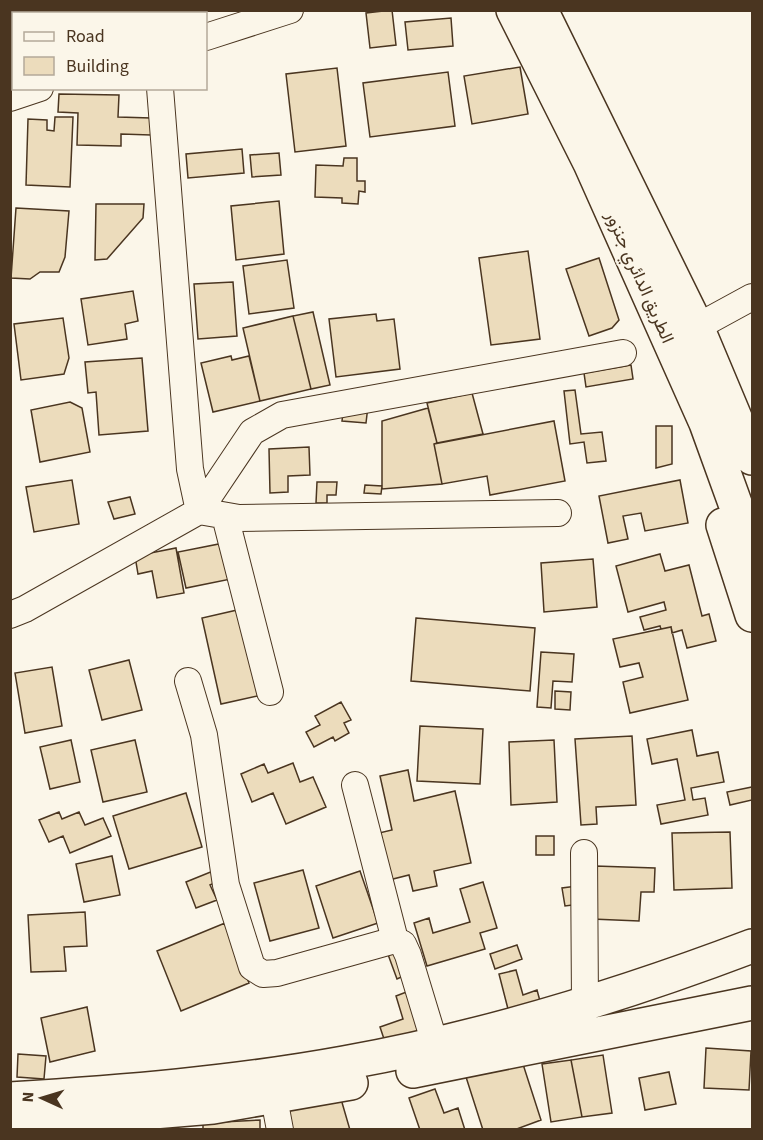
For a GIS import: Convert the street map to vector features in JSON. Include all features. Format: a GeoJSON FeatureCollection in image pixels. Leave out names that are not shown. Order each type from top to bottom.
{"type":"FeatureCollection","features":[{"type":"Feature","properties":{"kind":"main road","name":"الطريق الدائري جنزور"},"geometry":{"type":"LineString","coordinates":[[513,10],[590,164],[706,423],[753,550]]}},
{"type":"Feature","properties":{"kind":"main road","name":"الطريق الدائري جنزور"},"geometry":{"type":"LineString","coordinates":[[541,10],[697,327],[753,458]]}},
{"type":"Feature","properties":{"kind":"main road"},"geometry":{"type":"LineString","coordinates":[[728,398],[753,425]]}},
{"type":"Feature","properties":{"kind":"main road"},"geometry":{"type":"LineString","coordinates":[[706,423],[714,498],[753,615]]}},
{"type":"Feature","properties":{"kind":"main road"},"geometry":{"type":"LineString","coordinates":[[16,1119],[140,1091],[343,1064],[435,1044],[585,1005],[753,946]]}},
{"type":"Feature","properties":{"kind":"main road"},"geometry":{"type":"LineString","coordinates":[[16,1119],[213,1107],[274,1098],[748,1005]]}},
{"type":"Feature","properties":{"kind":"street"},"geometry":{"type":"LineString","coordinates":[[214,26],[290,10]]}},
{"type":"Feature","properties":{"kind":"street"},"geometry":{"type":"LineString","coordinates":[[10,98],[34,90]]}},
{"type":"Feature","properties":{"kind":"street"},"geometry":{"type":"LineString","coordinates":[[160,90],[190,469],[199,511]]}},
{"type":"Feature","properties":{"kind":"street"},"geometry":{"type":"LineString","coordinates":[[697,327],[753,297]]}},
{"type":"Feature","properties":{"kind":"street"},"geometry":{"type":"LineString","coordinates":[[10,615],[35,604],[199,511],[252,432],[282,415],[623,353]]}},
{"type":"Feature","properties":{"kind":"street"},"geometry":{"type":"LineString","coordinates":[[199,511],[239,518],[558,513]]}},
{"type":"Feature","properties":{"kind":"street"},"geometry":{"type":"LineString","coordinates":[[225,516],[270,692]]}},
{"type":"Feature","properties":{"kind":"street"},"geometry":{"type":"LineString","coordinates":[[188,681],[204,735],[226,885],[252,967],[263,974],[277,974],[395,940],[403,944],[408,955],[435,1044]]}},
{"type":"Feature","properties":{"kind":"street"},"geometry":{"type":"LineString","coordinates":[[355,785],[395,940]]}},
{"type":"Feature","properties":{"kind":"street"},"geometry":{"type":"LineString","coordinates":[[584,853],[585,1005]]}},
{"type":"Feature","properties":{"kind":"street"},"geometry":{"type":"LineString","coordinates":[[274,1098],[280,1130]]}},
{"type":"Feature","properties":{"kind":"building"},"geometry":{"type":"Polygon","coordinates":[[[10,10],[24,10],[24,12],[12,12],[12,50],[10,50],[10,10]]]}},
{"type":"Feature","properties":{"kind":"building"},"geometry":{"type":"Polygon","coordinates":[[[43,10],[93,10],[93,12],[43,12],[43,10]]]}},
{"type":"Feature","properties":{"kind":"building"},"geometry":{"type":"Polygon","coordinates":[[[392,10],[396,45],[370,48],[366,13],[392,10]]]}},
{"type":"Feature","properties":{"kind":"building"},"geometry":{"type":"Polygon","coordinates":[[[451,18],[453,46],[408,50],[405,22],[451,18]]]}},
{"type":"Feature","properties":{"kind":"building"},"geometry":{"type":"Polygon","coordinates":[[[520,67],[528,114],[472,124],[464,76],[520,67]]]}},
{"type":"Feature","properties":{"kind":"building"},"geometry":{"type":"Polygon","coordinates":[[[337,68],[346,146],[295,152],[286,74],[337,68]]]}},
{"type":"Feature","properties":{"kind":"building"},"geometry":{"type":"Polygon","coordinates":[[[448,72],[455,126],[370,137],[363,83],[448,72]]]}},
{"type":"Feature","properties":{"kind":"building"},"geometry":{"type":"Polygon","coordinates":[[[59,94],[119,95],[118,117],[151,118],[151,135],[121,134],[121,146],[77,145],[78,113],[58,112],[59,94]]]}},
{"type":"Feature","properties":{"kind":"building"},"geometry":{"type":"Polygon","coordinates":[[[55,117],[73,117],[70,187],[26,185],[28,119],[47,120],[47,130],[54,131],[55,117]]]}},
{"type":"Feature","properties":{"kind":"building"},"geometry":{"type":"Polygon","coordinates":[[[242,149],[244,173],[188,178],[186,154],[242,149]]]}},
{"type":"Feature","properties":{"kind":"building"},"geometry":{"type":"Polygon","coordinates":[[[279,153],[281,175],[252,177],[250,155],[279,153]]]}},
{"type":"Feature","properties":{"kind":"building"},"geometry":{"type":"Polygon","coordinates":[[[344,158],[357,158],[357,181],[365,181],[365,192],[359,191],[358,204],[342,203],[342,198],[315,197],[316,165],[343,166],[344,158]]]}},
{"type":"Feature","properties":{"kind":"building"},"geometry":{"type":"Polygon","coordinates":[[[279,201],[284,254],[236,260],[231,206],[279,201]]]}},
{"type":"Feature","properties":{"kind":"building"},"geometry":{"type":"Polygon","coordinates":[[[96,204],[144,204],[143,218],[107,259],[95,260],[96,204]]]}},
{"type":"Feature","properties":{"kind":"building"},"geometry":{"type":"Polygon","coordinates":[[[16,208],[69,211],[65,257],[59,272],[40,272],[30,279],[11,278],[16,208]]]}},
{"type":"Feature","properties":{"kind":"building"},"geometry":{"type":"Polygon","coordinates":[[[528,251],[540,339],[491,345],[479,258],[528,251]]]}},
{"type":"Feature","properties":{"kind":"building"},"geometry":{"type":"Polygon","coordinates":[[[599,258],[619,320],[612,328],[589,336],[566,269],[599,258]]]}},
{"type":"Feature","properties":{"kind":"building"},"geometry":{"type":"Polygon","coordinates":[[[287,260],[294,308],[249,314],[243,266],[287,260]]]}},
{"type":"Feature","properties":{"kind":"building"},"geometry":{"type":"Polygon","coordinates":[[[233,282],[237,336],[198,339],[194,284],[233,282]]]}},
{"type":"Feature","properties":{"kind":"building"},"geometry":{"type":"Polygon","coordinates":[[[133,291],[138,321],[125,324],[127,339],[88,345],[81,299],[133,291]]]}},
{"type":"Feature","properties":{"kind":"building"},"geometry":{"type":"Polygon","coordinates":[[[313,312],[330,385],[311,389],[293,316],[313,312]]]}},
{"type":"Feature","properties":{"kind":"building"},"geometry":{"type":"Polygon","coordinates":[[[376,314],[377,321],[394,319],[400,369],[336,377],[329,319],[376,314]]]}},
{"type":"Feature","properties":{"kind":"building"},"geometry":{"type":"Polygon","coordinates":[[[293,316],[311,389],[260,401],[243,328],[293,316]]]}},
{"type":"Feature","properties":{"kind":"building"},"geometry":{"type":"Polygon","coordinates":[[[63,318],[69,358],[64,374],[21,380],[14,324],[63,318]]]}},
{"type":"Feature","properties":{"kind":"building"},"geometry":{"type":"Polygon","coordinates":[[[231,356],[232,360],[249,356],[260,401],[213,412],[201,363],[231,356]]]}},
{"type":"Feature","properties":{"kind":"building"},"geometry":{"type":"Polygon","coordinates":[[[142,358],[148,431],[99,435],[96,392],[88,393],[85,362],[142,358]]]}},
{"type":"Feature","properties":{"kind":"building"},"geometry":{"type":"Polygon","coordinates":[[[631,365],[633,379],[586,387],[584,373],[631,365]]]}},
{"type":"Feature","properties":{"kind":"building"},"geometry":{"type":"Polygon","coordinates":[[[575,390],[581,434],[602,432],[606,461],[587,463],[584,442],[570,444],[564,391],[575,390]]]}},
{"type":"Feature","properties":{"kind":"building"},"geometry":{"type":"Polygon","coordinates":[[[472,393],[483,434],[437,443],[427,403],[472,393]]]}},
{"type":"Feature","properties":{"kind":"building"},"geometry":{"type":"Polygon","coordinates":[[[70,402],[82,408],[90,452],[40,462],[31,410],[70,402]]]}},
{"type":"Feature","properties":{"kind":"building"},"geometry":{"type":"Polygon","coordinates":[[[344,405],[368,406],[366,423],[342,421],[344,405]]]}},
{"type":"Feature","properties":{"kind":"building"},"geometry":{"type":"Polygon","coordinates":[[[428,408],[437,443],[434,444],[442,484],[382,489],[382,421],[428,408]]]}},
{"type":"Feature","properties":{"kind":"building"},"geometry":{"type":"Polygon","coordinates":[[[554,421],[565,481],[490,495],[487,476],[442,484],[434,444],[554,421]]]}},
{"type":"Feature","properties":{"kind":"building"},"geometry":{"type":"Polygon","coordinates":[[[656,426],[672,426],[672,464],[656,468],[656,426]]]}},
{"type":"Feature","properties":{"kind":"building"},"geometry":{"type":"Polygon","coordinates":[[[309,447],[310,475],[288,476],[288,492],[270,493],[269,449],[309,447]]]}},
{"type":"Feature","properties":{"kind":"building"},"geometry":{"type":"Polygon","coordinates":[[[72,480],[79,524],[34,532],[26,487],[72,480]]]}},
{"type":"Feature","properties":{"kind":"building"},"geometry":{"type":"Polygon","coordinates":[[[680,480],[688,523],[645,531],[641,513],[623,516],[628,539],[608,543],[599,496],[680,480]]]}},
{"type":"Feature","properties":{"kind":"building"},"geometry":{"type":"Polygon","coordinates":[[[317,482],[337,482],[336,495],[327,495],[327,503],[316,503],[317,482]]]}},
{"type":"Feature","properties":{"kind":"building"},"geometry":{"type":"Polygon","coordinates":[[[365,485],[382,486],[381,494],[364,493],[365,485]]]}},
{"type":"Feature","properties":{"kind":"building"},"geometry":{"type":"Polygon","coordinates":[[[130,497],[135,514],[114,519],[108,502],[130,497]]]}},
{"type":"Feature","properties":{"kind":"building"},"geometry":{"type":"Polygon","coordinates":[[[224,543],[231,579],[186,588],[178,552],[224,543]]]}},
{"type":"Feature","properties":{"kind":"building"},"geometry":{"type":"Polygon","coordinates":[[[176,548],[184,593],[157,598],[152,571],[138,574],[135,556],[176,548]]]}},
{"type":"Feature","properties":{"kind":"building"},"geometry":{"type":"Polygon","coordinates":[[[660,554],[665,571],[689,565],[702,616],[709,614],[716,641],[687,648],[682,630],[672,633],[671,627],[661,629],[660,626],[644,630],[640,617],[666,610],[664,602],[628,612],[616,566],[660,554]]]}},
{"type":"Feature","properties":{"kind":"building"},"geometry":{"type":"Polygon","coordinates":[[[593,559],[597,607],[544,612],[541,563],[593,559]]]}},
{"type":"Feature","properties":{"kind":"building"},"geometry":{"type":"Polygon","coordinates":[[[246,608],[266,694],[221,704],[202,618],[246,608]]]}},
{"type":"Feature","properties":{"kind":"building"},"geometry":{"type":"Polygon","coordinates":[[[416,618],[535,628],[530,691],[411,681],[416,618]]]}},
{"type":"Feature","properties":{"kind":"building"},"geometry":{"type":"Polygon","coordinates":[[[671,627],[688,700],[630,713],[623,682],[643,677],[639,663],[620,667],[613,639],[671,627]]]}},
{"type":"Feature","properties":{"kind":"building"},"geometry":{"type":"Polygon","coordinates":[[[541,652],[574,654],[572,682],[553,681],[551,708],[537,707],[541,652]]]}},
{"type":"Feature","properties":{"kind":"building"},"geometry":{"type":"Polygon","coordinates":[[[129,660],[142,710],[102,720],[89,670],[129,660]]]}},
{"type":"Feature","properties":{"kind":"building"},"geometry":{"type":"Polygon","coordinates":[[[52,667],[62,726],[25,733],[15,673],[52,667]]]}},
{"type":"Feature","properties":{"kind":"building"},"geometry":{"type":"Polygon","coordinates":[[[555,691],[571,692],[570,710],[555,709],[555,691]]]}},
{"type":"Feature","properties":{"kind":"building"},"geometry":{"type":"Polygon","coordinates":[[[341,702],[351,720],[344,723],[349,733],[335,741],[333,737],[314,747],[306,732],[320,725],[315,716],[341,702]]]}},
{"type":"Feature","properties":{"kind":"building"},"geometry":{"type":"Polygon","coordinates":[[[420,726],[483,729],[480,784],[417,781],[420,726]]]}},
{"type":"Feature","properties":{"kind":"building"},"geometry":{"type":"Polygon","coordinates":[[[692,730],[697,756],[718,752],[724,782],[691,788],[693,800],[705,798],[708,815],[661,824],[657,805],[685,800],[677,759],[652,764],[647,739],[692,730]]]}},
{"type":"Feature","properties":{"kind":"building"},"geometry":{"type":"Polygon","coordinates":[[[632,736],[636,805],[596,807],[597,824],[581,825],[575,739],[632,736]]]}},
{"type":"Feature","properties":{"kind":"building"},"geometry":{"type":"Polygon","coordinates":[[[71,740],[80,782],[50,789],[40,747],[71,740]]]}},
{"type":"Feature","properties":{"kind":"building"},"geometry":{"type":"Polygon","coordinates":[[[135,740],[147,792],[103,802],[91,750],[135,740]]]}},
{"type":"Feature","properties":{"kind":"building"},"geometry":{"type":"Polygon","coordinates":[[[554,740],[557,802],[511,805],[509,742],[554,740]]]}},
{"type":"Feature","properties":{"kind":"building"},"geometry":{"type":"Polygon","coordinates":[[[293,763],[300,782],[313,777],[326,807],[286,824],[273,793],[252,802],[241,774],[264,764],[268,773],[293,763]]]}},
{"type":"Feature","properties":{"kind":"building"},"geometry":{"type":"Polygon","coordinates":[[[408,770],[414,801],[455,791],[471,863],[434,871],[437,886],[413,891],[409,875],[389,880],[379,833],[392,830],[380,776],[408,770]]]}},
{"type":"Feature","properties":{"kind":"building"},"geometry":{"type":"Polygon","coordinates":[[[752,787],[752,800],[730,805],[727,792],[752,787]]]}},
{"type":"Feature","properties":{"kind":"building"},"geometry":{"type":"Polygon","coordinates":[[[186,793],[202,847],[129,869],[113,816],[186,793]]]}},
{"type":"Feature","properties":{"kind":"building"},"geometry":{"type":"Polygon","coordinates":[[[59,812],[62,819],[79,812],[85,825],[103,818],[111,836],[70,853],[63,836],[49,842],[39,820],[59,812]]]}},
{"type":"Feature","properties":{"kind":"building"},"geometry":{"type":"Polygon","coordinates":[[[730,832],[732,888],[674,890],[672,833],[730,832]]]}},
{"type":"Feature","properties":{"kind":"building"},"geometry":{"type":"Polygon","coordinates":[[[536,836],[554,836],[554,855],[536,855],[536,836]]]}},
{"type":"Feature","properties":{"kind":"building"},"geometry":{"type":"Polygon","coordinates":[[[112,856],[120,895],[84,902],[76,864],[112,856]]]}},
{"type":"Feature","properties":{"kind":"building"},"geometry":{"type":"Polygon","coordinates":[[[595,866],[655,868],[654,892],[641,892],[639,921],[592,919],[595,866]]]}},
{"type":"Feature","properties":{"kind":"building"},"geometry":{"type":"Polygon","coordinates":[[[303,870],[319,928],[270,941],[254,883],[303,870]]]}},
{"type":"Feature","properties":{"kind":"building"},"geometry":{"type":"Polygon","coordinates":[[[213,871],[217,882],[210,885],[217,900],[196,908],[186,882],[213,871]]]}},
{"type":"Feature","properties":{"kind":"building"},"geometry":{"type":"Polygon","coordinates":[[[360,871],[378,923],[333,938],[316,886],[360,871]]]}},
{"type":"Feature","properties":{"kind":"building"},"geometry":{"type":"Polygon","coordinates":[[[483,882],[497,928],[480,933],[485,949],[427,966],[414,923],[429,918],[433,933],[470,922],[460,889],[483,882]]]}},
{"type":"Feature","properties":{"kind":"building"},"geometry":{"type":"Polygon","coordinates":[[[577,886],[580,904],[565,906],[562,888],[577,886]]]}},
{"type":"Feature","properties":{"kind":"building"},"geometry":{"type":"Polygon","coordinates":[[[85,912],[87,946],[64,947],[66,971],[31,972],[28,915],[85,912]]]}},
{"type":"Feature","properties":{"kind":"building"},"geometry":{"type":"Polygon","coordinates":[[[225,923],[249,983],[181,1011],[157,951],[225,923]]]}},
{"type":"Feature","properties":{"kind":"building"},"geometry":{"type":"Polygon","coordinates":[[[398,944],[410,973],[397,979],[386,949],[398,944]]]}},
{"type":"Feature","properties":{"kind":"building"},"geometry":{"type":"Polygon","coordinates":[[[517,945],[522,959],[495,969],[490,954],[517,945]]]}},
{"type":"Feature","properties":{"kind":"building"},"geometry":{"type":"Polygon","coordinates":[[[516,970],[523,995],[537,990],[540,1001],[508,1009],[499,974],[516,970]]]}},
{"type":"Feature","properties":{"kind":"building"},"geometry":{"type":"Polygon","coordinates":[[[409,991],[422,1030],[385,1042],[380,1027],[403,1019],[396,996],[409,991]]]}},
{"type":"Feature","properties":{"kind":"building"},"geometry":{"type":"Polygon","coordinates":[[[87,1007],[95,1051],[50,1062],[41,1018],[87,1007]]]}},
{"type":"Feature","properties":{"kind":"building"},"geometry":{"type":"Polygon","coordinates":[[[706,1048],[751,1051],[749,1090],[704,1088],[706,1048]]]}},
{"type":"Feature","properties":{"kind":"building"},"geometry":{"type":"Polygon","coordinates":[[[18,1054],[46,1056],[44,1079],[17,1077],[18,1054]]]}},
{"type":"Feature","properties":{"kind":"building"},"geometry":{"type":"Polygon","coordinates":[[[603,1055],[612,1113],[582,1117],[571,1060],[603,1055]]]}},
{"type":"Feature","properties":{"kind":"building"},"geometry":{"type":"Polygon","coordinates":[[[521,1058],[541,1120],[514,1130],[483,1130],[466,1077],[521,1058]]]}},
{"type":"Feature","properties":{"kind":"building"},"geometry":{"type":"Polygon","coordinates":[[[571,1060],[582,1117],[551,1122],[542,1064],[571,1060]]]}},
{"type":"Feature","properties":{"kind":"building"},"geometry":{"type":"Polygon","coordinates":[[[669,1072],[676,1104],[645,1110],[639,1078],[669,1072]]]}},
{"type":"Feature","properties":{"kind":"building"},"geometry":{"type":"Polygon","coordinates":[[[435,1089],[444,1113],[458,1108],[465,1130],[420,1130],[409,1098],[435,1089]]]}},
{"type":"Feature","properties":{"kind":"building"},"geometry":{"type":"Polygon","coordinates":[[[341,1099],[350,1130],[289,1130],[283,1103],[341,1099]]]}},
{"type":"Feature","properties":{"kind":"building"},"geometry":{"type":"Polygon","coordinates":[[[260,1120],[260,1130],[203,1130],[203,1123],[260,1120]]]}}]}
